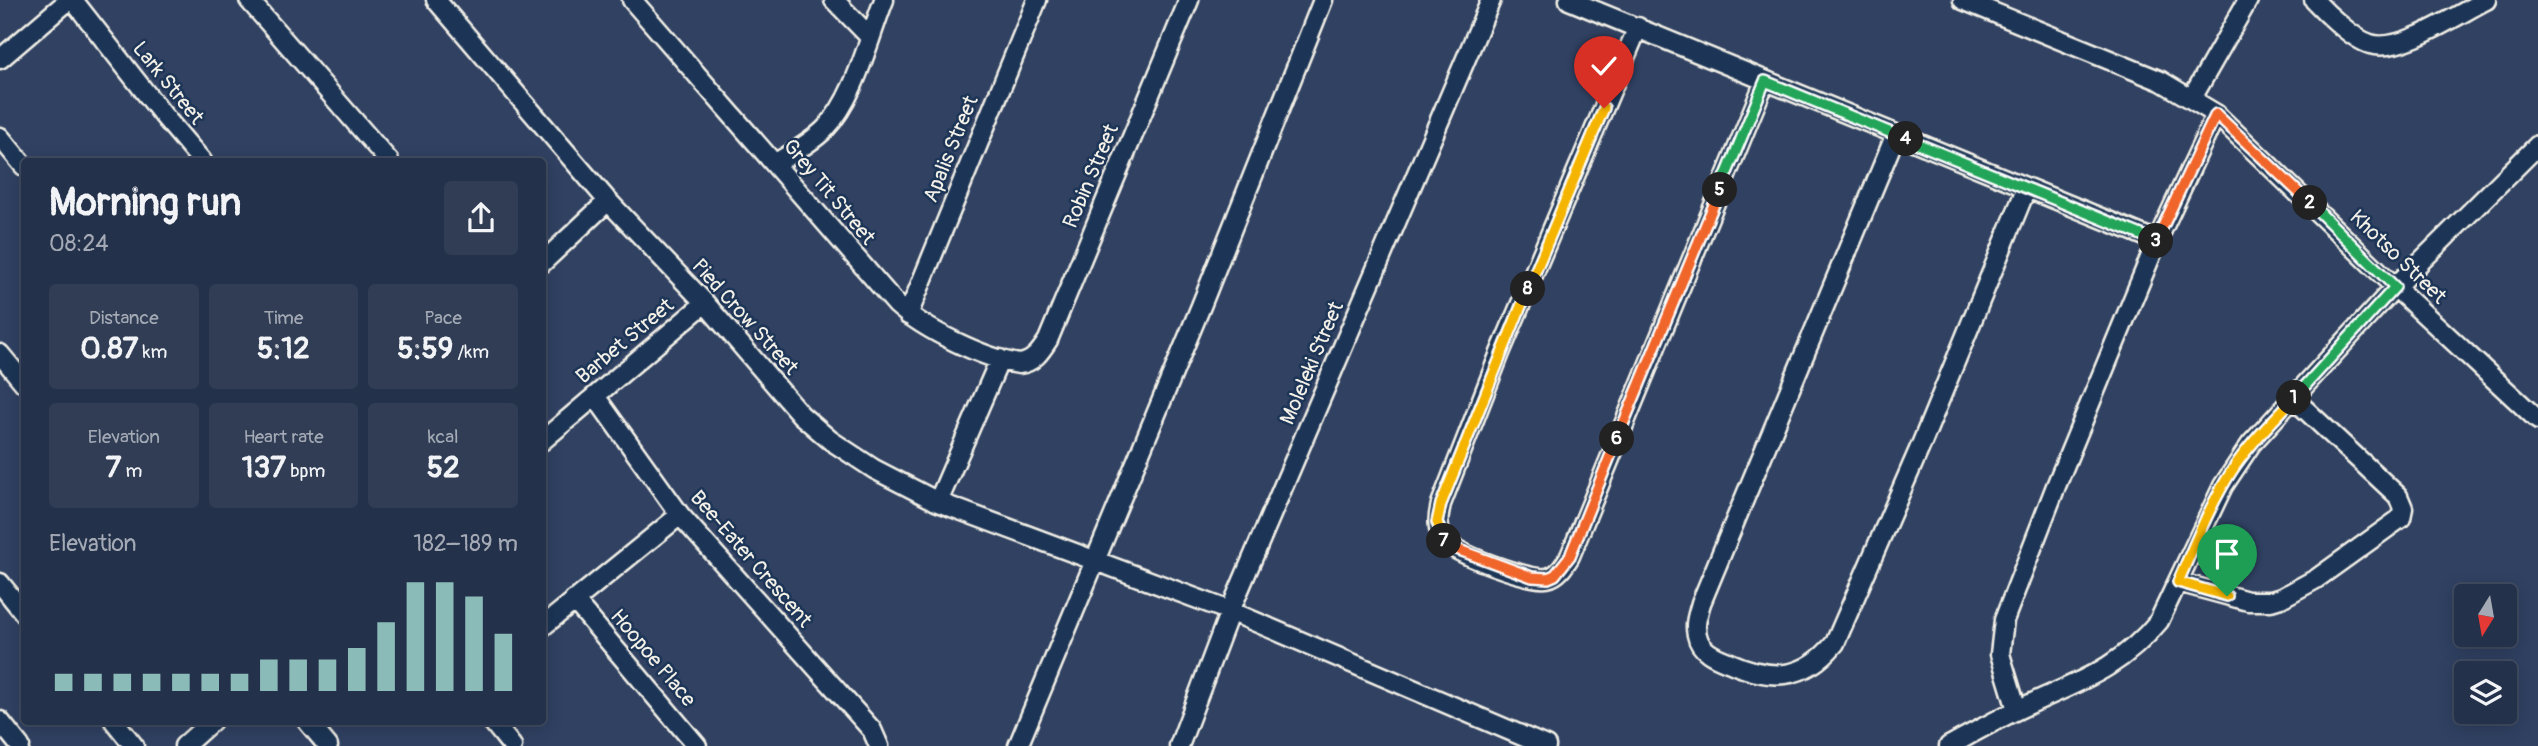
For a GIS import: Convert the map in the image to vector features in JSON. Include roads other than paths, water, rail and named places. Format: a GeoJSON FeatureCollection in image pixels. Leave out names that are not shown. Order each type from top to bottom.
{"type":"FeatureCollection","features":[{"type":"Feature","properties":{"kind":"street"},"geometry":{"type":"LineString","coordinates":[[0,59],[71,0]]}},
{"type":"Feature","properties":{"kind":"street","name":"Lark Street"},"geometry":{"type":"LineString","coordinates":[[71,0],[199,158]]}},
{"type":"Feature","properties":{"kind":"street"},"geometry":{"type":"LineString","coordinates":[[249,0],[386,158]]}},
{"type":"Feature","properties":{"kind":"street","name":"Pied Crow Street"},"geometry":{"type":"LineString","coordinates":[[436,0],[608,201],[705,303],[815,428],[874,469],[938,502],[1230,611],[1546,746]]}},
{"type":"Feature","properties":{"kind":"street","name":"Grey Tit Street"},"geometry":{"type":"LineString","coordinates":[[632,0],[776,163],[830,230],[908,315],[940,334],[1000,359],[1027,364]]}},
{"type":"Feature","properties":{"kind":"street"},"geometry":{"type":"LineString","coordinates":[[834,0],[870,36]]}},
{"type":"Feature","properties":{"kind":"street"},"geometry":{"type":"LineString","coordinates":[[776,163],[813,138],[830,122],[850,88],[884,0]]}},
{"type":"Feature","properties":{"kind":"street","name":"Apalis Street"},"geometry":{"type":"LineString","coordinates":[[908,315],[1037,0]]}},
{"type":"Feature","properties":{"kind":"street","name":"Robin Street"},"geometry":{"type":"LineString","coordinates":[[1027,364],[1048,340],[1189,0]]}},
{"type":"Feature","properties":{"kind":"street"},"geometry":{"type":"LineString","coordinates":[[1018,746],[1201,306],[1323,0]]}},
{"type":"Feature","properties":{"kind":"street","name":"Moleleki Street"},"geometry":{"type":"LineString","coordinates":[[1179,746],[1230,611],[1491,0]]}},
{"type":"Feature","properties":{"kind":"street"},"geometry":{"type":"LineString","coordinates":[[1569,0],[2157,242]]}},
{"type":"Feature","properties":{"kind":"street","name":"Khotso Street"},"geometry":{"type":"LineString","coordinates":[[1963,0],[2161,81],[2216,114],[2538,420]]}},
{"type":"Feature","properties":{"kind":"street"},"geometry":{"type":"LineString","coordinates":[[2192,98],[2248,0]]}},
{"type":"Feature","properties":{"kind":"street"},"geometry":{"type":"LineString","coordinates":[[2314,0],[2362,41],[2378,46],[2410,39],[2486,0]]}},
{"type":"Feature","properties":{"kind":"street"},"geometry":{"type":"LineString","coordinates":[[1637,27],[1500,353],[1441,504],[1437,522],[1440,532],[1451,547],[1467,554],[1532,577],[1548,578],[1563,568],[1765,81]]}},
{"type":"Feature","properties":{"kind":"street"},"geometry":{"type":"LineString","coordinates":[[2017,710],[2000,654],[2004,620],[2157,242],[2216,114]]}},
{"type":"Feature","properties":{"kind":"street"},"geometry":{"type":"LineString","coordinates":[[1896,134],[1701,603],[1696,621],[1697,637],[1704,649],[1746,670],[1774,675],[1800,671],[1824,657],[1835,643],[2026,189]]}},
{"type":"Feature","properties":{"kind":"street"},"geometry":{"type":"LineString","coordinates":[[0,137],[21,162]]}},
{"type":"Feature","properties":{"kind":"street"},"geometry":{"type":"LineString","coordinates":[[1949,746],[2017,710],[2070,688],[2115,664],[2143,639],[2159,621],[2207,517],[2233,469],[2251,444],[2395,287],[2538,145]]}},
{"type":"Feature","properties":{"kind":"street"},"geometry":{"type":"LineString","coordinates":[[546,259],[608,201]]}},
{"type":"Feature","properties":{"kind":"street","name":"Barbet Street"},"geometry":{"type":"LineString","coordinates":[[546,438],[705,303]]}},
{"type":"Feature","properties":{"kind":"street"},"geometry":{"type":"LineString","coordinates":[[0,354],[21,379]]}},
{"type":"Feature","properties":{"kind":"street"},"geometry":{"type":"LineString","coordinates":[[938,502],[1000,359]]}},
{"type":"Feature","properties":{"kind":"street","name":"Bee-Eater Crescent"},"geometry":{"type":"LineString","coordinates":[[595,396],[680,515],[872,730],[879,746]]}},
{"type":"Feature","properties":{"kind":"street"},"geometry":{"type":"LineString","coordinates":[[2178,582],[2248,601],[2271,601],[2295,592],[2316,579],[2401,518],[2403,508],[2398,496],[2294,399]]}},
{"type":"Feature","properties":{"kind":"street"},"geometry":{"type":"LineString","coordinates":[[546,625],[680,515]]}},
{"type":"Feature","properties":{"kind":"street"},"geometry":{"type":"LineString","coordinates":[[0,583],[21,609]]}},
{"type":"Feature","properties":{"kind":"street","name":"Hoopoe Place"},"geometry":{"type":"LineString","coordinates":[[575,600],[697,746]]}},
{"type":"Feature","properties":{"kind":"street"},"geometry":{"type":"LineString","coordinates":[[0,721],[20,746]]}},
{"type":"Feature","properties":{"kind":"street"},"geometry":{"type":"LineString","coordinates":[[117,725],[134,746]]}},
{"type":"Feature","properties":{"kind":"street"},"geometry":{"type":"LineString","coordinates":[[184,746],[208,725]]}},
{"type":"Feature","properties":{"kind":"street"},"geometry":{"type":"LineString","coordinates":[[310,725],[328,746]]}},
{"type":"Feature","properties":{"kind":"street"},"geometry":{"type":"LineString","coordinates":[[495,725],[512,746]]}}]}
